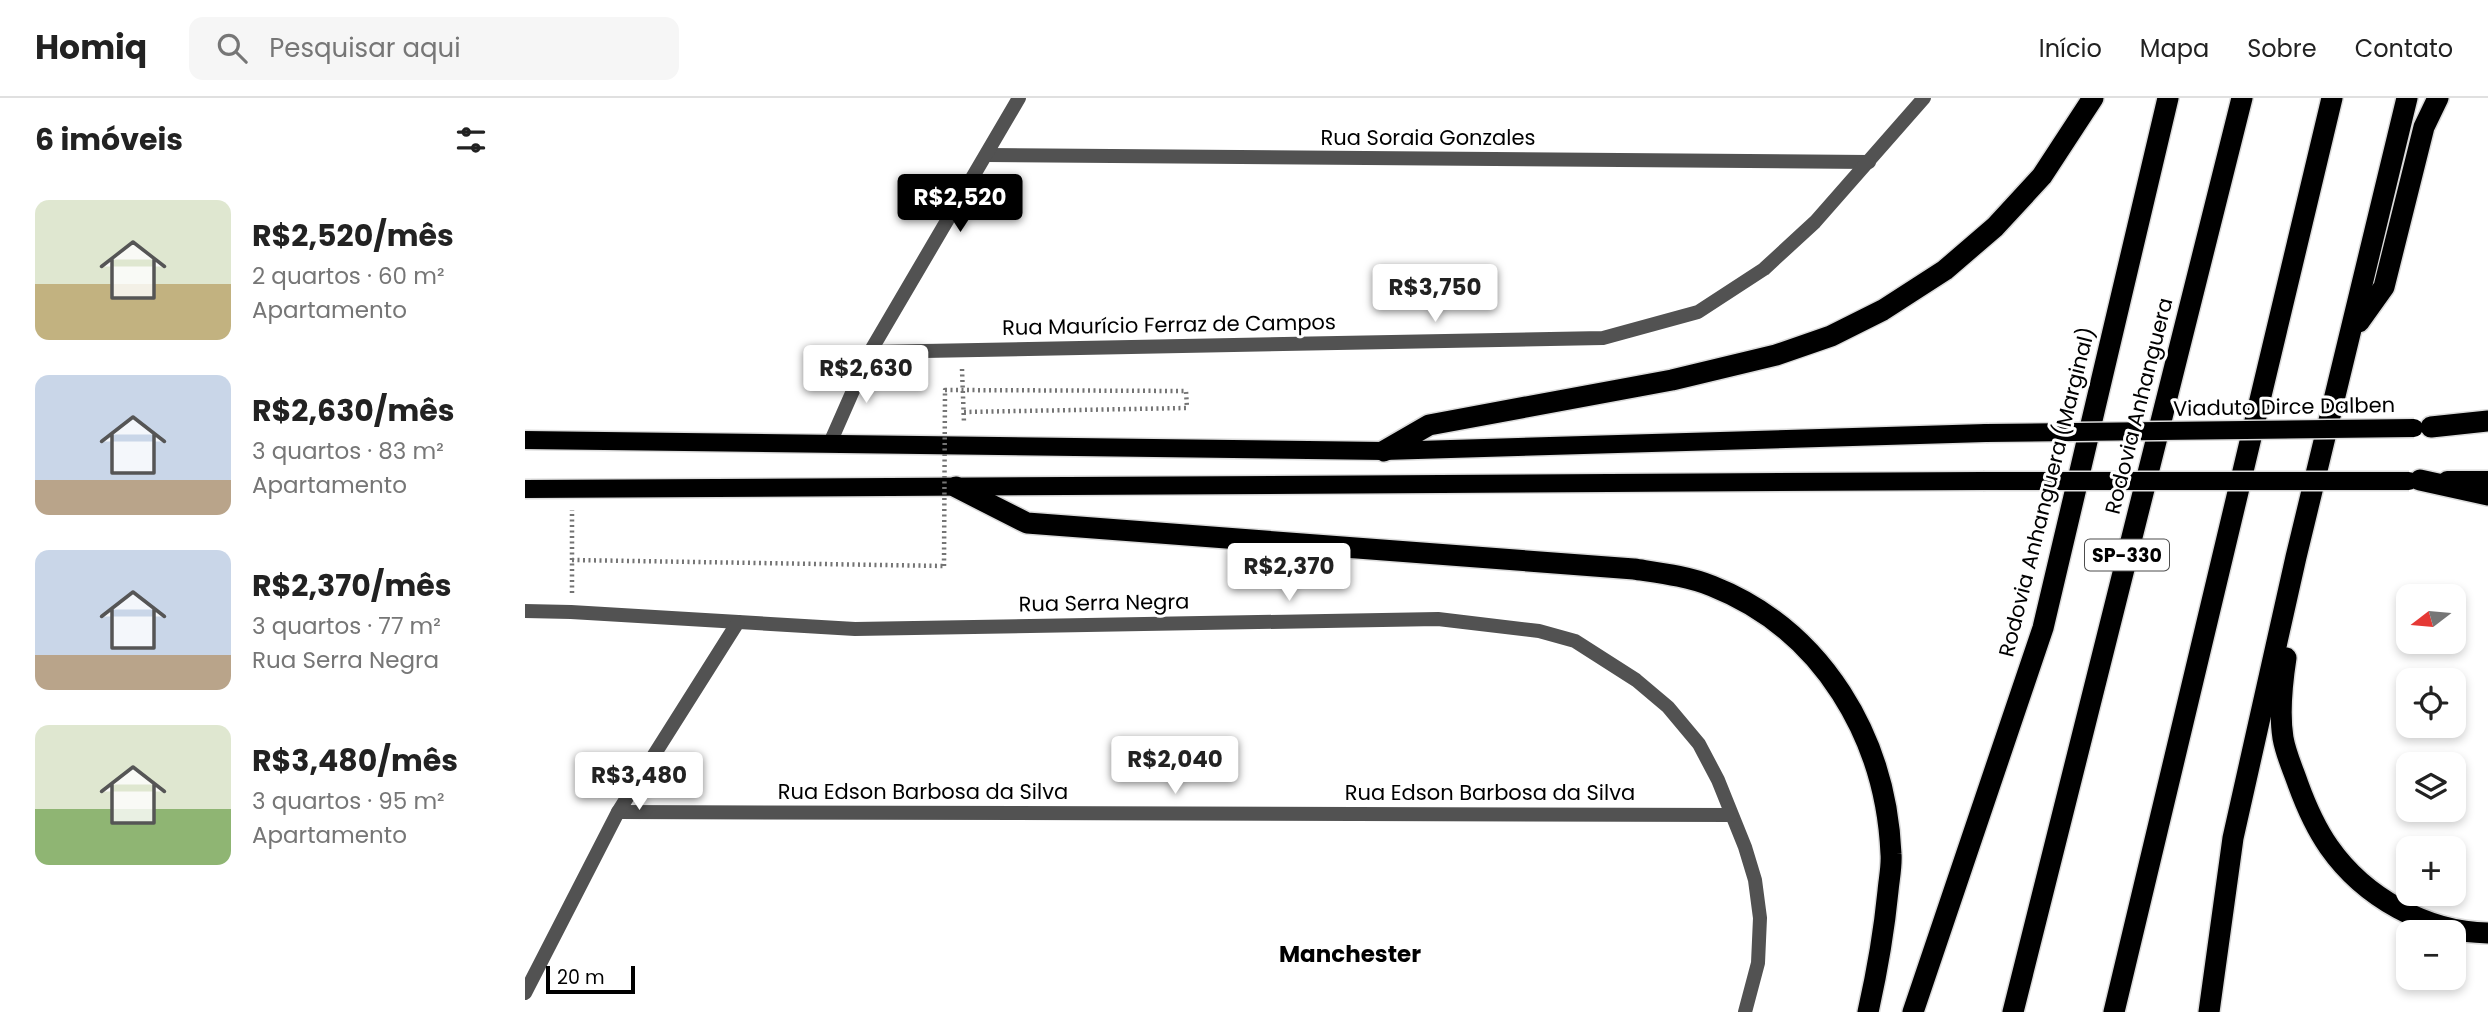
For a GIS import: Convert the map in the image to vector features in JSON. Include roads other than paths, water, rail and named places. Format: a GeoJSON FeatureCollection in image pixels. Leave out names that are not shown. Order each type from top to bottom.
{"type":"FeatureCollection","features":[{"type":"Feature","properties":{"kind":"highway"},"geometry":{"type":"LineString","coordinates":[[1384,451],[1429,425],[1672,380],[1776,355],[1831,336],[1883,310],[1945,270],[1995,227],[2042,176],[2093,98]]}},
{"type":"Feature","properties":{"kind":"highway","name":"Rodovia Anhanguera (Marginal)"},"geometry":{"type":"LineString","coordinates":[[1913,1012],[2043,628],[2168,98]]}},
{"type":"Feature","properties":{"kind":"highway","name":"Rodovia Anhanguera"},"geometry":{"type":"LineString","coordinates":[[2013,1012],[2242,98]]}},
{"type":"Feature","properties":{"kind":"highway"},"geometry":{"type":"LineString","coordinates":[[2115,1012],[2332,98]]}},
{"type":"Feature","properties":{"kind":"highway"},"geometry":{"type":"LineString","coordinates":[[2209,1012],[2233,838],[2296,557],[2407,98]]}},
{"type":"Feature","properties":{"kind":"highway"},"geometry":{"type":"LineString","coordinates":[[2352,332],[2384,287],[2424,127],[2438,98]]}},
{"type":"Feature","properties":{"kind":"highway"},"geometry":{"type":"LineString","coordinates":[[2422,428],[2488,421]]}},
{"type":"Feature","properties":{"kind":"highway"},"geometry":{"type":"LineString","coordinates":[[2415,480],[2488,495]]}},
{"type":"Feature","properties":{"kind":"highway"},"geometry":{"type":"LineString","coordinates":[[956,487],[1027,523],[1634,569],[1677,576],[1712,586],[1751,606],[1780,625],[1812,656],[1837,686],[1857,717],[1874,758],[1886,805],[1891,856],[1877,969],[1868,1012]]}},
{"type":"Feature","properties":{"kind":"highway"},"geometry":{"type":"LineString","coordinates":[[2296,557],[2292,622],[2282,682],[2283,737],[2288,759],[2309,814],[2329,848],[2358,880],[2391,904],[2428,922],[2468,933],[2488,933]]}},
{"type":"Feature","properties":{"kind":"main road","name":"Viaduto Dirce Dalben"},"geometry":{"type":"LineString","coordinates":[[525,440],[1384,451],[1986,433],[2488,429]]}},
{"type":"Feature","properties":{"kind":"main road"},"geometry":{"type":"LineString","coordinates":[[525,489],[2488,480]]}},
{"type":"Feature","properties":{"kind":"street"},"geometry":{"type":"LineString","coordinates":[[829,443],[870,352],[1019,98]]}},
{"type":"Feature","properties":{"kind":"street","name":"Rua Maurício Ferraz de Campos"},"geometry":{"type":"LineString","coordinates":[[870,352],[1603,338],[1698,312],[1764,269],[1815,222],[1924,98]]}},
{"type":"Feature","properties":{"kind":"street","name":"Rua Soraia Gonzales"},"geometry":{"type":"LineString","coordinates":[[987,155],[1868,162]]}},
{"type":"Feature","properties":{"kind":"street","name":"Rua Serra Negra"},"geometry":{"type":"LineString","coordinates":[[525,611],[571,611],[855,629],[1438,619],[1539,631],[1575,641],[1636,680],[1668,707],[1699,744],[1718,780],[1745,846],[1755,880],[1760,918],[1758,963],[1745,1012]]}},
{"type":"Feature","properties":{"kind":"street"},"geometry":{"type":"LineString","coordinates":[[525,993],[618,813],[738,622]]}},
{"type":"Feature","properties":{"kind":"street","name":"Rua Edson Barbosa da Silva"},"geometry":{"type":"LineString","coordinates":[[618,813],[1731,815]]}},
{"type":"Feature","properties":{"kind":"district","name":"Manchester"},"geometry":{"type":"Point","coordinates":[1350,954]}}]}
